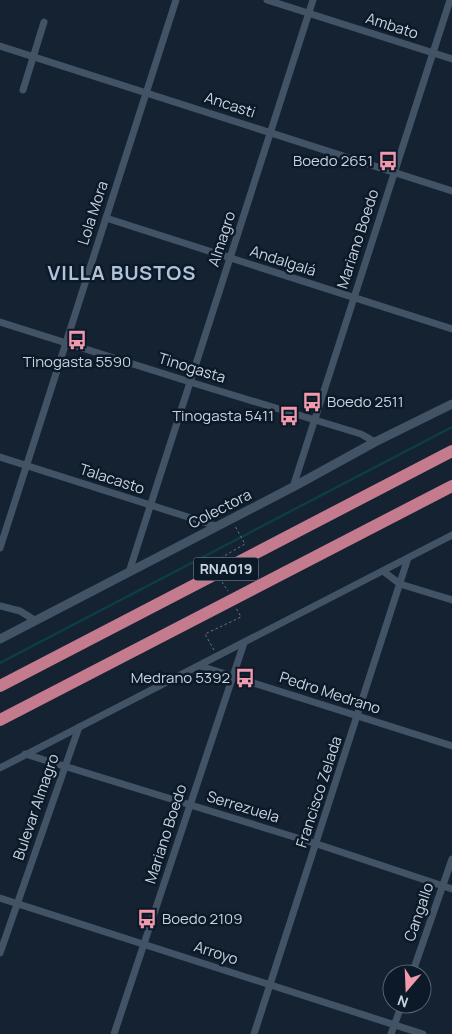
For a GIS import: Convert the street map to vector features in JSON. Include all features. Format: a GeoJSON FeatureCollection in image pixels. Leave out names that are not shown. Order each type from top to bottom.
{"type":"FeatureCollection","features":[{"type":"Feature","properties":{"kind":"highway","name":"RNA019"},"geometry":{"type":"LineString","coordinates":[[0,686],[452,451]]}},
{"type":"Feature","properties":{"kind":"highway","name":"RNA019"},"geometry":{"type":"LineString","coordinates":[[0,720],[452,486]]}},
{"type":"Feature","properties":{"kind":"street","name":"Lola Mora"},"geometry":{"type":"LineString","coordinates":[[0,548],[176,0]]}},
{"type":"Feature","properties":{"kind":"street","name":"Ambato"},"geometry":{"type":"LineString","coordinates":[[267,0],[452,60]]}},
{"type":"Feature","properties":{"kind":"street","name":"Almagro"},"geometry":{"type":"LineString","coordinates":[[129,572],[313,0]]}},
{"type":"Feature","properties":{"kind":"street","name":"Mariano Boedo"},"geometry":{"type":"LineString","coordinates":[[293,487],[450,0]]}},
{"type":"Feature","properties":{"kind":"street"},"geometry":{"type":"LineString","coordinates":[[23,90],[44,22]]}},
{"type":"Feature","properties":{"kind":"street","name":"Ancasti"},"geometry":{"type":"LineString","coordinates":[[0,46],[452,191]]}},
{"type":"Feature","properties":{"kind":"street","name":"Andalgalá"},"geometry":{"type":"LineString","coordinates":[[106,218],[452,330]]}},
{"type":"Feature","properties":{"kind":"street","name":"Tinogasta"},"geometry":{"type":"LineString","coordinates":[[0,322],[362,434],[375,442]]}},
{"type":"Feature","properties":{"kind":"street","name":"Colectora"},"geometry":{"type":"LineString","coordinates":[[0,640],[293,487],[375,442],[452,404]]}},
{"type":"Feature","properties":{"kind":"street","name":"Talacasto"},"geometry":{"type":"LineString","coordinates":[[0,457],[216,526]]}},
{"type":"Feature","properties":{"kind":"street"},"geometry":{"type":"LineString","coordinates":[[0,768],[452,535]]}},
{"type":"Feature","properties":{"kind":"street","name":"Francisco Zelada"},"geometry":{"type":"LineString","coordinates":[[254,1034],[408,558]]}},
{"type":"Feature","properties":{"kind":"street"},"geometry":{"type":"LineString","coordinates":[[383,570],[400,584],[452,600]]}},
{"type":"Feature","properties":{"kind":"street"},"geometry":{"type":"LineString","coordinates":[[0,606],[20,611],[36,621]]}},
{"type":"Feature","properties":{"kind":"street","name":"Mariano Boedo"},"geometry":{"type":"LineString","coordinates":[[114,1034],[244,643]]}},
{"type":"Feature","properties":{"kind":"street","name":"Pedro Medrano"},"geometry":{"type":"LineString","coordinates":[[200,666],[452,746]]}},
{"type":"Feature","properties":{"kind":"street","name":"Bulevar Almagro"},"geometry":{"type":"LineString","coordinates":[[0,953],[78,727]]}},
{"type":"Feature","properties":{"kind":"street","name":"Serrezuela"},"geometry":{"type":"LineString","coordinates":[[25,754],[191,804],[452,889]]}},
{"type":"Feature","properties":{"kind":"street","name":"Cangallo"},"geometry":{"type":"LineString","coordinates":[[416,964],[452,859]]}},
{"type":"Feature","properties":{"kind":"street","name":"Arroyo"},"geometry":{"type":"LineString","coordinates":[[0,898],[423,1034]]}},
{"type":"Feature","properties":{"kind":"street"},"geometry":{"type":"LineString","coordinates":[[391,1034],[398,1014]]}},
{"type":"Feature","properties":{"kind":"path"},"geometry":{"type":"LineString","coordinates":[[212,562],[245,544],[234,525]]}},
{"type":"Feature","properties":{"kind":"path"},"geometry":{"type":"LineString","coordinates":[[220,578],[229,593]]}},
{"type":"Feature","properties":{"kind":"path"},"geometry":{"type":"LineString","coordinates":[[213,650],[205,634],[241,617],[233,601]]}},
{"type":"Feature","properties":{"kind":"waterway"},"geometry":{"type":"LineString","coordinates":[[0,663],[452,427]]}},
{"type":"Feature","properties":{"kind":"place","name":"Boedo 2651"},"geometry":{"type":"Point","coordinates":[388,161]}},
{"type":"Feature","properties":{"kind":"place","name":"Tinogasta 5590"},"geometry":{"type":"Point","coordinates":[77,340]}},
{"type":"Feature","properties":{"kind":"place","name":"Boedo 2511"},"geometry":{"type":"Point","coordinates":[312,402]}},
{"type":"Feature","properties":{"kind":"place","name":"Tinogasta 5411"},"geometry":{"type":"Point","coordinates":[289,416]}},
{"type":"Feature","properties":{"kind":"place","name":"Medrano 5392"},"geometry":{"type":"Point","coordinates":[245,678]}},
{"type":"Feature","properties":{"kind":"place","name":"Boedo 2109"},"geometry":{"type":"Point","coordinates":[147,919]}},
{"type":"Feature","properties":{"kind":"district","name":"VILLA BUSTOS"},"geometry":{"type":"Point","coordinates":[122,273]}}]}
